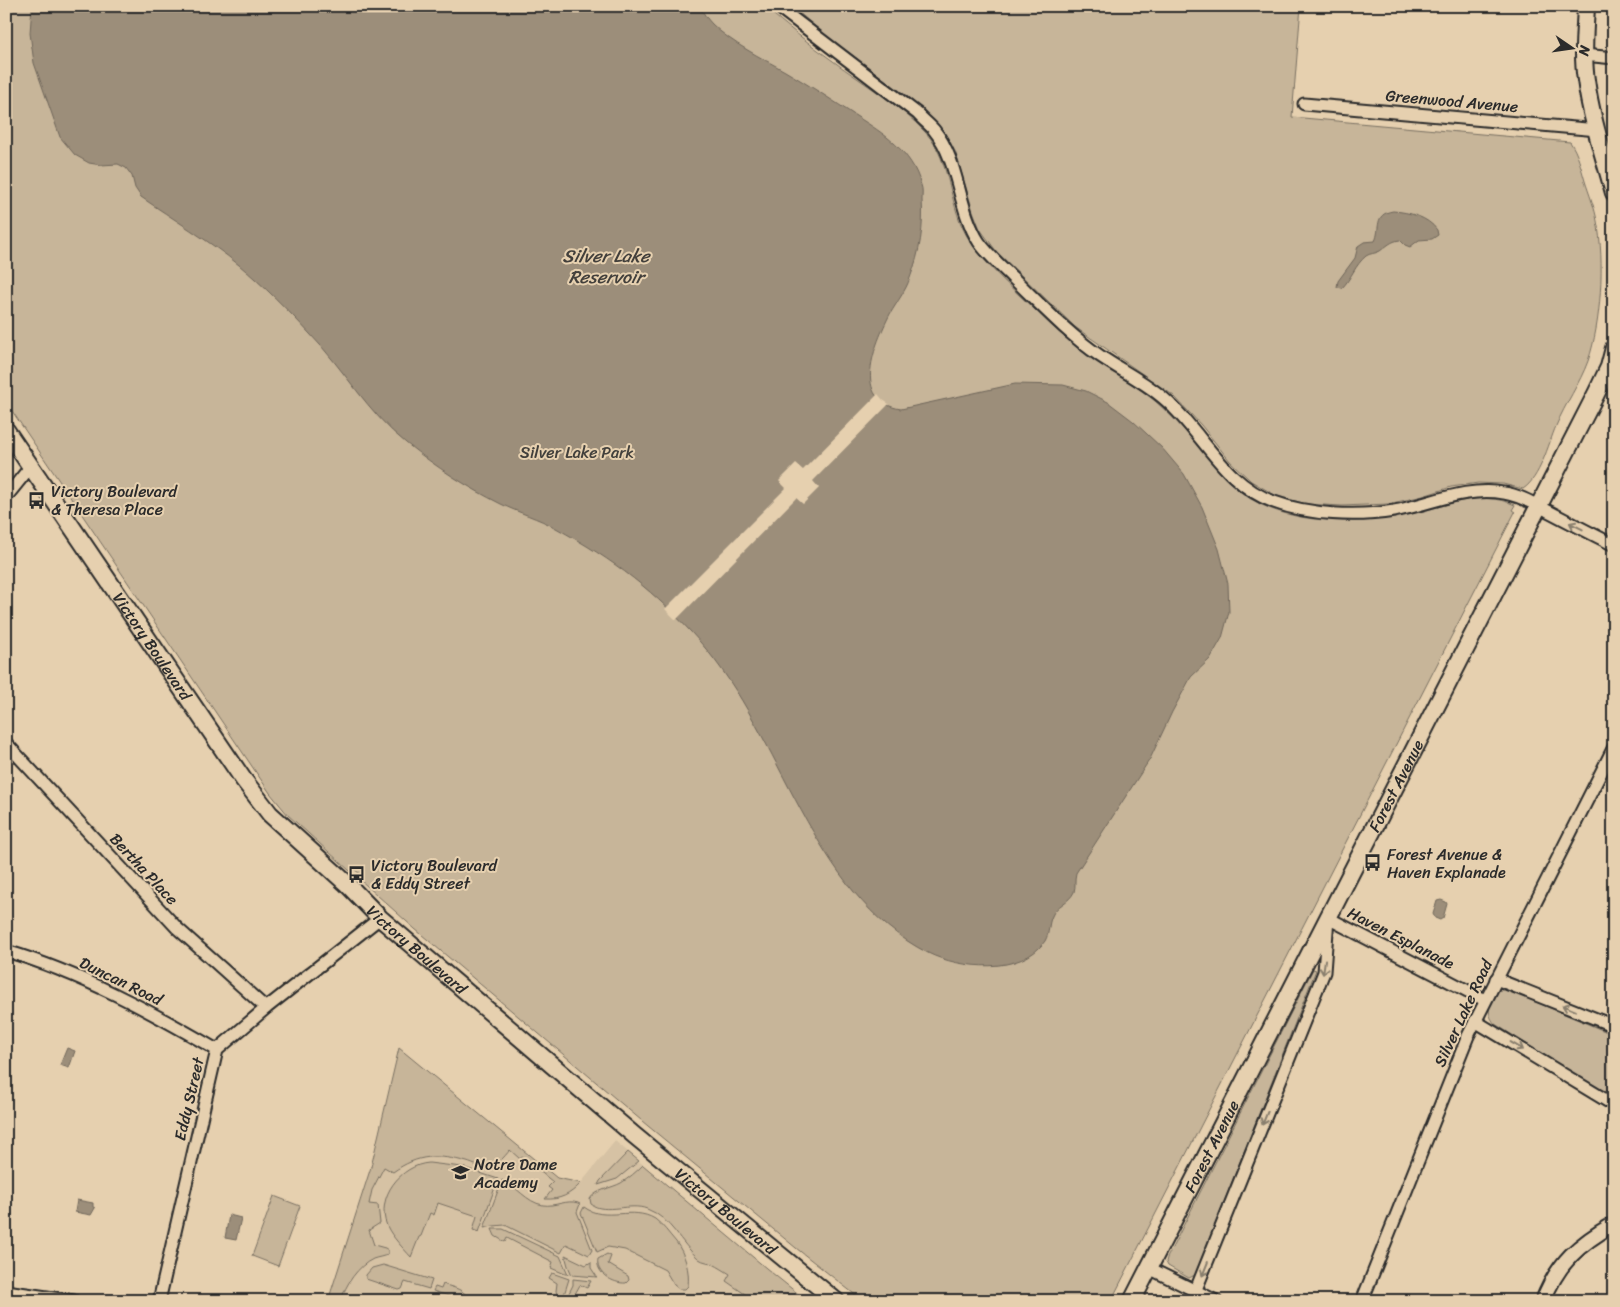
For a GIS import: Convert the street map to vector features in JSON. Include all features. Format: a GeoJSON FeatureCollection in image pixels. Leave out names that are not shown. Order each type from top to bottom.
{"type":"FeatureCollection","features":[{"type":"Feature","properties":{"kind":"main road"},"geometry":{"type":"LineString","coordinates":[[1586,6],[1584,55],[1588,93],[1614,193]]}},
{"type":"Feature","properties":{"kind":"main road","name":"Forest Avenue"},"geometry":{"type":"LineString","coordinates":[[1132,1301],[1606,374],[1614,348]]}},
{"type":"Feature","properties":{"kind":"main road","name":"Victory Boulevard"},"geometry":{"type":"LineString","coordinates":[[6,430],[248,786],[270,814],[346,883],[380,918],[635,1136],[836,1301]]}},
{"type":"Feature","properties":{"kind":"street"},"geometry":{"type":"LineString","coordinates":[[777,6],[918,114],[935,131],[947,152],[969,221],[980,243],[1006,273],[1069,331],[1099,355],[1166,399],[1198,434],[1228,472],[1249,490],[1275,503],[1340,514],[1367,514],[1393,511],[1464,493],[1482,491],[1510,494],[1538,506],[1614,545]]}},
{"type":"Feature","properties":{"kind":"street"},"geometry":{"type":"LineString","coordinates":[[1584,55],[1614,58]]}},
{"type":"Feature","properties":{"kind":"street","name":"Greenwood Avenue"},"geometry":{"type":"LineString","coordinates":[[1304,104],[1598,130]]}},
{"type":"Feature","properties":{"kind":"street"},"geometry":{"type":"LineString","coordinates":[[6,497],[31,466]]}},
{"type":"Feature","properties":{"kind":"street","name":"Bertha Place"},"geometry":{"type":"LineString","coordinates":[[6,743],[177,928],[266,1008]]}},
{"type":"Feature","properties":{"kind":"street","name":"Silver Lake Road"},"geometry":{"type":"LineString","coordinates":[[1362,1301],[1464,1045],[1614,747]]}},
{"type":"Feature","properties":{"kind":"street","name":"Eddy Street"},"geometry":{"type":"LineString","coordinates":[[159,1301],[217,1050],[266,1008],[380,918]]}},
{"type":"Feature","properties":{"kind":"street"},"geometry":{"type":"LineString","coordinates":[[1195,1292],[1324,972],[1328,918]]}},
{"type":"Feature","properties":{"kind":"street","name":"Haven Esplanade"},"geometry":{"type":"LineString","coordinates":[[1328,918],[1485,1000]]}},
{"type":"Feature","properties":{"kind":"street","name":"Duncan Road"},"geometry":{"type":"LineString","coordinates":[[6,951],[80,977],[121,997],[217,1050]]}},
{"type":"Feature","properties":{"kind":"street"},"geometry":{"type":"LineString","coordinates":[[1496,979],[1614,1026]]}},
{"type":"Feature","properties":{"kind":"street"},"geometry":{"type":"LineString","coordinates":[[1475,1021],[1614,1105]]}},
{"type":"Feature","properties":{"kind":"street"},"geometry":{"type":"LineString","coordinates":[[1542,1301],[1557,1272],[1570,1255],[1590,1238],[1614,1224]]}},
{"type":"Feature","properties":{"kind":"street"},"geometry":{"type":"LineString","coordinates":[[1149,1268],[1216,1301]]}},
{"type":"Feature","properties":{"kind":"street"},"geometry":{"type":"LineString","coordinates":[[6,1291],[74,1301]]}},
{"type":"Feature","properties":{"kind":"shaded area","name":"Notre Dame Academy"},"geometry":{"type":"Polygon","coordinates":[[[399,1048],[557,1178],[581,1183],[615,1141],[807,1301],[328,1301],[371,1167],[399,1048]]]}},
{"type":"Feature","properties":{"kind":"green space","name":"Silver Lake Park"},"geometry":{"type":"Polygon","coordinates":[[[6,6],[763,6],[815,48],[893,104],[926,133],[941,157],[963,228],[984,260],[1063,336],[1161,406],[1182,427],[1225,477],[1250,499],[1277,511],[1295,516],[1334,521],[1373,520],[1476,499],[1502,501],[1515,505],[1512,510],[1515,512],[1111,1301],[863,1301],[648,1126],[415,929],[358,878],[361,875],[353,868],[350,871],[288,815],[270,793],[6,402],[6,6]]]}},
{"type":"Feature","properties":{"kind":"green space"},"geometry":{"type":"Polygon","coordinates":[[[791,6],[1301,6],[1292,117],[1570,142],[1579,161],[1597,221],[1601,254],[1599,311],[1588,361],[1556,426],[1543,460],[1534,477],[1523,489],[1503,484],[1478,483],[1451,487],[1388,504],[1342,506],[1306,504],[1275,495],[1251,481],[1230,461],[1201,425],[1174,396],[1075,327],[997,252],[980,229],[955,151],[936,123],[907,96],[828,37],[791,6]]]}},
{"type":"Feature","properties":{"kind":"green space"},"geometry":{"type":"Polygon","coordinates":[[[1313,969],[1316,970],[1195,1275],[1189,1278],[1168,1266],[1167,1258],[1313,969]]]}},
{"type":"Feature","properties":{"kind":"green space"},"geometry":{"type":"Polygon","coordinates":[[[1499,990],[1510,991],[1614,1035],[1614,1099],[1495,1024],[1489,1011],[1491,1002],[1499,990]]]}},
{"type":"Feature","properties":{"kind":"green space"},"geometry":{"type":"Polygon","coordinates":[[[399,1048],[557,1178],[581,1183],[564,1196],[555,1199],[545,1199],[552,1190],[548,1187],[553,1182],[522,1157],[520,1159],[510,1150],[498,1163],[486,1167],[457,1159],[428,1157],[411,1162],[393,1172],[384,1167],[372,1190],[369,1204],[378,1205],[380,1223],[369,1230],[374,1245],[385,1248],[388,1250],[388,1254],[367,1262],[357,1271],[341,1301],[328,1301],[371,1167],[399,1048]]]}},
{"type":"Feature","properties":{"kind":"green space"},"geometry":{"type":"Polygon","coordinates":[[[628,1152],[639,1161],[617,1179],[598,1185],[600,1181],[628,1152]]]}},
{"type":"Feature","properties":{"kind":"green space"},"geometry":{"type":"Polygon","coordinates":[[[429,1163],[462,1167],[498,1179],[479,1232],[473,1230],[477,1216],[438,1203],[434,1215],[430,1213],[411,1257],[387,1226],[384,1215],[385,1204],[393,1184],[400,1176],[419,1165],[429,1163]]]}},
{"type":"Feature","properties":{"kind":"green space"},"geometry":{"type":"Polygon","coordinates":[[[643,1165],[807,1301],[755,1301],[726,1281],[730,1274],[713,1264],[702,1261],[692,1253],[663,1218],[655,1213],[640,1207],[610,1209],[591,1204],[590,1199],[596,1193],[621,1183],[643,1165]]]}},
{"type":"Feature","properties":{"kind":"green space"},"geometry":{"type":"Polygon","coordinates":[[[502,1180],[532,1201],[543,1205],[570,1202],[580,1204],[577,1212],[592,1250],[589,1255],[566,1244],[561,1253],[505,1225],[484,1228],[502,1180]]]}},
{"type":"Feature","properties":{"kind":"green space"},"geometry":{"type":"Polygon","coordinates":[[[274,1196],[300,1206],[278,1266],[252,1256],[274,1196]]]}},
{"type":"Feature","properties":{"kind":"green space"},"geometry":{"type":"Polygon","coordinates":[[[584,1207],[592,1212],[601,1214],[637,1213],[655,1219],[676,1242],[682,1252],[686,1263],[688,1286],[685,1289],[679,1289],[674,1285],[665,1270],[625,1250],[608,1247],[597,1252],[581,1213],[584,1207]]]}},
{"type":"Feature","properties":{"kind":"green space"},"geometry":{"type":"Polygon","coordinates":[[[492,1229],[503,1229],[560,1256],[568,1274],[551,1268],[553,1262],[507,1238],[505,1242],[495,1236],[492,1229]]]}},
{"type":"Feature","properties":{"kind":"green space"},"geometry":{"type":"Polygon","coordinates":[[[607,1254],[611,1256],[608,1264],[628,1276],[629,1280],[626,1283],[611,1280],[599,1269],[598,1259],[607,1254]]]}},
{"type":"Feature","properties":{"kind":"green space"},"geometry":{"type":"Polygon","coordinates":[[[565,1255],[586,1265],[591,1262],[591,1268],[597,1277],[572,1275],[565,1255]]]}},
{"type":"Feature","properties":{"kind":"green space"},"geometry":{"type":"Polygon","coordinates":[[[383,1265],[432,1280],[429,1289],[405,1282],[402,1289],[399,1290],[366,1279],[366,1275],[372,1268],[383,1265]]]}},
{"type":"Feature","properties":{"kind":"green space"},"geometry":{"type":"Polygon","coordinates":[[[552,1273],[569,1279],[562,1301],[556,1301],[558,1297],[556,1291],[557,1283],[549,1278],[552,1273]]]}},
{"type":"Feature","properties":{"kind":"green space"},"geometry":{"type":"Polygon","coordinates":[[[573,1279],[591,1281],[587,1288],[580,1285],[571,1301],[565,1301],[573,1285],[573,1279]]]}},
{"type":"Feature","properties":{"kind":"green space"},"geometry":{"type":"Polygon","coordinates":[[[443,1284],[462,1291],[468,1301],[451,1301],[452,1297],[433,1291],[435,1287],[441,1289],[443,1284]]]}},
{"type":"Feature","properties":{"kind":"water","name":"Silver Lake Reservoir"},"geometry":{"type":"Polygon","coordinates":[[[32,6],[699,6],[710,22],[728,38],[821,93],[876,129],[895,144],[911,162],[922,187],[922,230],[916,259],[908,282],[890,314],[873,355],[871,383],[876,395],[885,404],[901,409],[1015,384],[1063,385],[1086,391],[1108,402],[1133,421],[1162,448],[1184,474],[1202,507],[1219,549],[1228,584],[1229,612],[1222,638],[1210,659],[1191,677],[1150,759],[1076,873],[1072,896],[1054,912],[1045,941],[1035,952],[1006,964],[990,966],[957,963],[928,953],[888,926],[854,892],[826,853],[729,680],[684,624],[650,592],[597,552],[549,524],[476,491],[417,452],[392,431],[368,405],[322,348],[284,307],[239,265],[141,197],[135,188],[132,176],[126,168],[118,164],[101,165],[89,163],[75,155],[60,137],[34,63],[30,33],[32,6]]]}},
{"type":"Feature","properties":{"kind":"water"},"geometry":{"type":"Polygon","coordinates":[[[1393,211],[1412,214],[1429,222],[1437,230],[1438,235],[1432,239],[1419,240],[1410,247],[1400,240],[1376,253],[1369,254],[1359,264],[1342,288],[1337,287],[1338,281],[1355,258],[1358,246],[1364,242],[1375,241],[1380,219],[1383,215],[1393,211]]]}},
{"type":"Feature","properties":{"kind":"water"},"geometry":{"type":"Polygon","coordinates":[[[1441,900],[1447,904],[1443,918],[1440,920],[1435,918],[1433,914],[1437,901],[1441,900]]]}},
{"type":"Feature","properties":{"kind":"water"},"geometry":{"type":"Polygon","coordinates":[[[67,1048],[75,1051],[69,1068],[60,1065],[67,1048]]]}},
{"type":"Feature","properties":{"kind":"water"},"geometry":{"type":"Polygon","coordinates":[[[77,1200],[93,1203],[95,1208],[91,1215],[75,1212],[77,1200]]]}},
{"type":"Feature","properties":{"kind":"water"},"geometry":{"type":"Polygon","coordinates":[[[229,1215],[241,1218],[236,1240],[225,1238],[229,1215]]]}},
{"type":"Feature","properties":{"kind":"pier"},"geometry":{"type":"Polygon","coordinates":[[[878,394],[889,404],[813,481],[819,488],[803,504],[796,498],[676,620],[665,609],[786,488],[779,481],[796,464],[803,470],[878,394]]]}},
{"type":"Feature","properties":{"kind":"place","name":"Victory Boulevard & Theresa Place"},"geometry":{"type":"Point","coordinates":[37,500]}},
{"type":"Feature","properties":{"kind":"place","name":"Forest Avenue & Haven Explanade"},"geometry":{"type":"Point","coordinates":[1373,863]}},
{"type":"Feature","properties":{"kind":"place","name":"Victory Boulevard & Eddy Street"},"geometry":{"type":"Point","coordinates":[357,874]}},
{"type":"Feature","properties":{"kind":"place","name":"Notre Dame Academy"},"geometry":{"type":"Point","coordinates":[460,1173]}}]}
